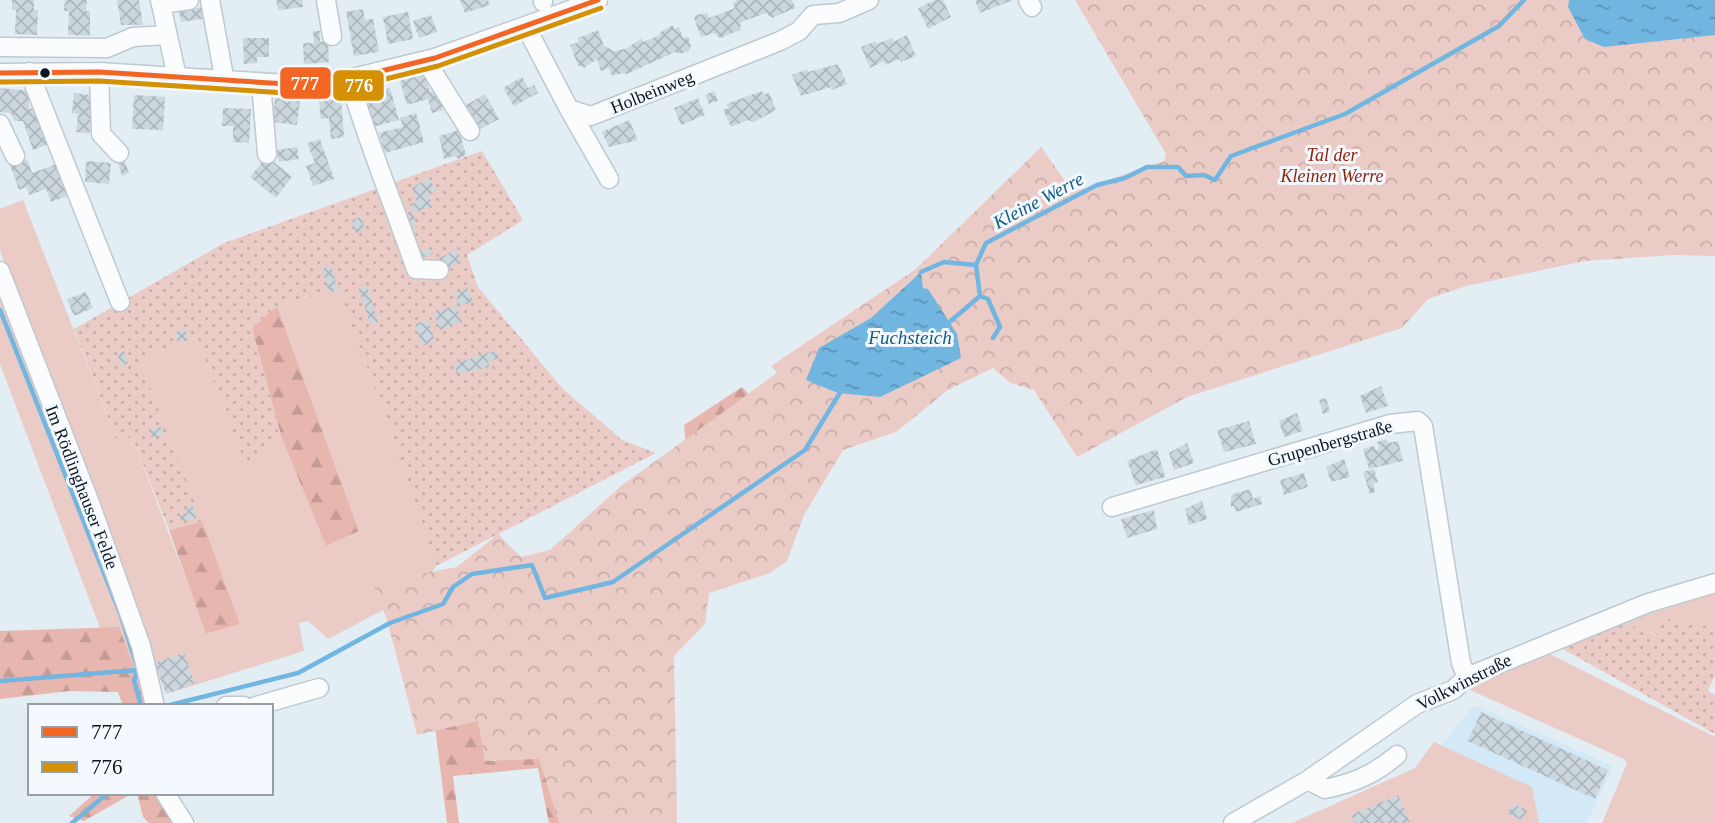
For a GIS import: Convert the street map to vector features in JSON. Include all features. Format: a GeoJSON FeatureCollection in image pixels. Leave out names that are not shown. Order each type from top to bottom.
{"type":"FeatureCollection","features":[{"type":"Feature","properties":{"kind":"street"},"geometry":{"type":"LineString","coordinates":[[177,77],[160,2],[189,0]]}},
{"type":"Feature","properties":{"kind":"street"},"geometry":{"type":"LineString","coordinates":[[210,0],[225,82]]}},
{"type":"Feature","properties":{"kind":"street"},"geometry":{"type":"LineString","coordinates":[[326,0],[332,36]]}},
{"type":"Feature","properties":{"kind":"street"},"geometry":{"type":"LineString","coordinates":[[0,73],[99,72],[261,83],[349,79],[426,61],[598,0]]}},
{"type":"Feature","properties":{"kind":"street","name":"Holbeinweg"},"geometry":{"type":"LineString","coordinates":[[569,109],[591,116],[800,31],[811,8],[839,13],[869,0]]}},
{"type":"Feature","properties":{"kind":"street"},"geometry":{"type":"LineString","coordinates":[[526,27],[608,179]]}},
{"type":"Feature","properties":{"kind":"street"},"geometry":{"type":"LineString","coordinates":[[0,47],[107,48],[133,37],[167,35]]}},
{"type":"Feature","properties":{"kind":"street"},"geometry":{"type":"LineString","coordinates":[[426,61],[470,131]]}},
{"type":"Feature","properties":{"kind":"street"},"geometry":{"type":"LineString","coordinates":[[29,72],[120,302]]}},
{"type":"Feature","properties":{"kind":"street"},"geometry":{"type":"LineString","coordinates":[[99,72],[101,134],[119,153]]}},
{"type":"Feature","properties":{"kind":"street"},"geometry":{"type":"LineString","coordinates":[[349,79],[364,130],[380,163],[416,269],[439,270]]}},
{"type":"Feature","properties":{"kind":"street"},"geometry":{"type":"LineString","coordinates":[[261,83],[267,154]]}},
{"type":"Feature","properties":{"kind":"street"},"geometry":{"type":"LineString","coordinates":[[0,124],[15,156]]}},
{"type":"Feature","properties":{"kind":"street","name":"Im Rödlinghauser Felde"},"geometry":{"type":"LineString","coordinates":[[0,271],[104,542],[141,646],[155,704]]}},
{"type":"Feature","properties":{"kind":"street","name":"Grupenbergstraße"},"geometry":{"type":"LineString","coordinates":[[1112,507],[1390,424],[1418,421],[1423,426],[1461,663],[1467,677]]}},
{"type":"Feature","properties":{"kind":"street","name":"Volkwinstraße"},"geometry":{"type":"LineString","coordinates":[[1233,823],[1308,780],[1417,705],[1453,690],[1467,677],[1648,603],[1715,583]]}},
{"type":"Feature","properties":{"kind":"street"},"geometry":{"type":"LineString","coordinates":[[263,704],[319,688]]}},
{"type":"Feature","properties":{"kind":"street"},"geometry":{"type":"LineString","coordinates":[[1308,780],[1325,789],[1351,784],[1378,771],[1397,755]]}},
{"type":"Feature","properties":{"kind":"street"},"geometry":{"type":"LineString","coordinates":[[166,795],[184,823]]}},
{"type":"Feature","properties":{"kind":"shaded area"},"geometry":{"type":"Polygon","coordinates":[[[1474,705],[1613,766],[1587,823],[1308,823],[1424,767],[1474,705]]]}},
{"type":"Feature","properties":{"kind":"green space","name":"Tal der Kleinen Werre"},"geometry":{"type":"Polygon","coordinates":[[[1075,0],[1715,0],[1715,256],[1673,255],[1585,261],[1466,286],[1428,299],[1402,328],[1187,397],[1077,457],[1034,390],[1010,383],[993,368],[948,390],[896,432],[843,450],[804,515],[787,561],[770,573],[709,593],[705,624],[674,656],[677,823],[559,823],[539,759],[485,761],[478,721],[417,735],[387,620],[373,583],[457,567],[498,534],[521,557],[550,550],[621,486],[777,373],[771,366],[916,269],[1041,147],[1073,192],[1164,161],[1166,154],[1075,0]]]}},
{"type":"Feature","properties":{"kind":"green space"},"geometry":{"type":"Polygon","coordinates":[[[482,151],[523,220],[467,255],[478,287],[563,389],[622,440],[656,453],[436,566],[385,415],[338,290],[277,306],[252,328],[281,436],[246,465],[197,338],[139,359],[202,521],[169,530],[132,437],[117,441],[74,329],[224,243],[482,151]]]}},
{"type":"Feature","properties":{"kind":"green space"},"geometry":{"type":"Polygon","coordinates":[[[23,200],[117,441],[132,437],[207,634],[240,624],[139,359],[197,338],[246,464],[281,436],[326,546],[359,531],[277,306],[338,290],[385,415],[436,566],[421,590],[328,639],[308,621],[299,623],[304,651],[166,694],[0,251],[0,209],[23,200]]]}},
{"type":"Feature","properties":{"kind":"green space"},"geometry":{"type":"Polygon","coordinates":[[[0,295],[122,615],[138,670],[141,704],[119,628],[100,628],[0,364],[0,295]]]}},
{"type":"Feature","properties":{"kind":"green space"},"geometry":{"type":"Polygon","coordinates":[[[277,306],[359,531],[326,546],[281,436],[252,328],[277,306]]]}},
{"type":"Feature","properties":{"kind":"green space"},"geometry":{"type":"Polygon","coordinates":[[[742,387],[755,401],[686,445],[684,425],[742,387]]]}},
{"type":"Feature","properties":{"kind":"green space"},"geometry":{"type":"Polygon","coordinates":[[[202,521],[240,624],[206,634],[169,530],[202,521]]]}},
{"type":"Feature","properties":{"kind":"green space"},"geometry":{"type":"Polygon","coordinates":[[[1715,593],[1715,630],[1698,623],[1665,620],[1657,635],[1623,622],[1715,593]]]}},
{"type":"Feature","properties":{"kind":"green space"},"geometry":{"type":"Polygon","coordinates":[[[1665,619],[1698,623],[1715,630],[1715,675],[1708,691],[1715,695],[1715,734],[1561,648],[1623,622],[1656,635],[1665,619]]]}},
{"type":"Feature","properties":{"kind":"green space"},"geometry":{"type":"Polygon","coordinates":[[[119,627],[147,704],[122,704],[118,692],[70,691],[0,699],[0,631],[119,627]]]}},
{"type":"Feature","properties":{"kind":"green space"},"geometry":{"type":"Polygon","coordinates":[[[1544,651],[1715,737],[1715,823],[1602,823],[1627,763],[1624,759],[1468,689],[1544,651]]]}},
{"type":"Feature","properties":{"kind":"green space"},"geometry":{"type":"Polygon","coordinates":[[[484,718],[490,761],[547,756],[560,823],[549,823],[538,768],[453,776],[459,823],[447,823],[435,727],[484,718]]]}},
{"type":"Feature","properties":{"kind":"green space"},"geometry":{"type":"Polygon","coordinates":[[[1434,742],[1532,787],[1539,823],[1292,823],[1415,768],[1434,742]]]}},
{"type":"Feature","properties":{"kind":"green space"},"geometry":{"type":"Polygon","coordinates":[[[93,795],[130,795],[84,821],[69,816],[93,795]]]}},
{"type":"Feature","properties":{"kind":"green space"},"geometry":{"type":"Polygon","coordinates":[[[138,795],[157,795],[175,823],[149,823],[143,817],[138,795]]]}},
{"type":"Feature","properties":{"kind":"water"},"geometry":{"type":"Polygon","coordinates":[[[1569,0],[1715,0],[1715,35],[1604,47],[1585,39],[1568,7],[1569,0]]]}},
{"type":"Feature","properties":{"kind":"water","name":"Fuchsteich"},"geometry":{"type":"Polygon","coordinates":[[[921,272],[923,288],[928,289],[957,334],[961,358],[880,397],[838,393],[806,380],[819,348],[871,318],[921,272]]]}},
{"type":"Feature","properties":{"kind":"building"},"geometry":{"type":"Polygon","coordinates":[[[12,0],[34,0],[34,10],[38,10],[37,35],[15,34],[16,10],[12,10],[12,0]]]}},
{"type":"Feature","properties":{"kind":"building"},"geometry":{"type":"Polygon","coordinates":[[[65,0],[87,0],[90,36],[68,35],[69,11],[64,11],[65,0]]]}},
{"type":"Feature","properties":{"kind":"building"},"geometry":{"type":"Polygon","coordinates":[[[117,0],[139,0],[143,25],[121,25],[117,0]]]}},
{"type":"Feature","properties":{"kind":"building"},"geometry":{"type":"Polygon","coordinates":[[[276,0],[302,0],[303,7],[278,10],[276,0]]]}},
{"type":"Feature","properties":{"kind":"building"},"geometry":{"type":"Polygon","coordinates":[[[460,0],[488,0],[490,5],[465,13],[460,0]]]}},
{"type":"Feature","properties":{"kind":"building"},"geometry":{"type":"Polygon","coordinates":[[[737,0],[792,0],[795,8],[772,18],[766,13],[741,22],[740,30],[720,38],[714,33],[701,37],[694,18],[696,15],[707,13],[709,18],[735,8],[733,4],[737,0]]]}},
{"type":"Feature","properties":{"kind":"building"},"geometry":{"type":"Polygon","coordinates":[[[935,0],[943,0],[951,17],[928,29],[918,8],[935,0]]]}},
{"type":"Feature","properties":{"kind":"building"},"geometry":{"type":"Polygon","coordinates":[[[975,0],[1013,0],[980,13],[975,0]]]}},
{"type":"Feature","properties":{"kind":"building"},"geometry":{"type":"Polygon","coordinates":[[[202,7],[203,19],[181,22],[179,11],[202,7]]]}},
{"type":"Feature","properties":{"kind":"building"},"geometry":{"type":"Polygon","coordinates":[[[363,9],[365,20],[373,19],[379,52],[354,56],[346,12],[363,9]]]}},
{"type":"Feature","properties":{"kind":"building"},"geometry":{"type":"Polygon","coordinates":[[[408,12],[413,39],[388,44],[383,17],[408,12]]]}},
{"type":"Feature","properties":{"kind":"building"},"geometry":{"type":"Polygon","coordinates":[[[431,15],[437,32],[419,38],[413,21],[431,15]]]}},
{"type":"Feature","properties":{"kind":"building"},"geometry":{"type":"Polygon","coordinates":[[[673,25],[674,29],[679,27],[683,38],[688,37],[691,45],[689,51],[680,54],[675,52],[627,74],[612,76],[609,68],[601,71],[597,59],[584,68],[578,65],[570,45],[579,42],[578,38],[598,30],[604,46],[614,51],[625,49],[641,39],[643,42],[660,35],[659,33],[673,25]]]}},
{"type":"Feature","properties":{"kind":"building"},"geometry":{"type":"Polygon","coordinates":[[[313,31],[320,31],[320,42],[328,41],[329,62],[304,64],[303,43],[314,43],[313,31]]]}},
{"type":"Feature","properties":{"kind":"building"},"geometry":{"type":"Polygon","coordinates":[[[907,35],[916,56],[885,65],[884,61],[870,68],[861,47],[892,38],[893,42],[907,35]]]}},
{"type":"Feature","properties":{"kind":"building"},"geometry":{"type":"Polygon","coordinates":[[[243,38],[269,38],[269,57],[257,57],[257,63],[244,64],[243,38]]]}},
{"type":"Feature","properties":{"kind":"building"},"geometry":{"type":"Polygon","coordinates":[[[838,64],[847,84],[801,96],[792,75],[807,69],[808,72],[838,64]]]}},
{"type":"Feature","properties":{"kind":"building"},"geometry":{"type":"Polygon","coordinates":[[[425,74],[430,92],[438,90],[443,110],[432,113],[428,99],[407,105],[400,81],[425,74]]]}},
{"type":"Feature","properties":{"kind":"building"},"geometry":{"type":"Polygon","coordinates":[[[522,77],[528,88],[534,85],[538,93],[514,106],[503,88],[522,77]]]}},
{"type":"Feature","properties":{"kind":"building"},"geometry":{"type":"Polygon","coordinates":[[[0,88],[29,91],[29,109],[41,107],[54,142],[33,150],[23,121],[14,121],[11,113],[0,112],[0,88]]]}},
{"type":"Feature","properties":{"kind":"building"},"geometry":{"type":"Polygon","coordinates":[[[390,88],[399,120],[372,127],[364,94],[390,88]]]}},
{"type":"Feature","properties":{"kind":"building"},"geometry":{"type":"Polygon","coordinates":[[[714,91],[718,101],[709,104],[705,95],[714,91]]]}},
{"type":"Feature","properties":{"kind":"building"},"geometry":{"type":"Polygon","coordinates":[[[762,91],[764,95],[769,92],[776,110],[754,122],[748,120],[731,127],[723,110],[728,108],[726,104],[762,91]]]}},
{"type":"Feature","properties":{"kind":"building"},"geometry":{"type":"Polygon","coordinates":[[[74,93],[97,96],[89,134],[76,132],[78,114],[72,113],[74,93]]]}},
{"type":"Feature","properties":{"kind":"building"},"geometry":{"type":"Polygon","coordinates":[[[485,94],[499,119],[477,131],[463,107],[485,94]]]}},
{"type":"Feature","properties":{"kind":"building"},"geometry":{"type":"Polygon","coordinates":[[[134,95],[165,97],[163,130],[132,129],[134,95]]]}},
{"type":"Feature","properties":{"kind":"building"},"geometry":{"type":"Polygon","coordinates":[[[275,98],[300,100],[297,125],[273,122],[275,98]]]}},
{"type":"Feature","properties":{"kind":"building"},"geometry":{"type":"Polygon","coordinates":[[[698,98],[705,115],[681,125],[674,108],[698,98]]]}},
{"type":"Feature","properties":{"kind":"building"},"geometry":{"type":"Polygon","coordinates":[[[341,99],[344,137],[331,139],[329,118],[321,119],[319,101],[341,99]]]}},
{"type":"Feature","properties":{"kind":"building"},"geometry":{"type":"Polygon","coordinates":[[[223,108],[251,109],[249,143],[233,142],[233,126],[222,126],[223,108]]]}},
{"type":"Feature","properties":{"kind":"building"},"geometry":{"type":"Polygon","coordinates":[[[416,113],[424,142],[385,153],[379,133],[403,127],[400,118],[416,113]]]}},
{"type":"Feature","properties":{"kind":"building"},"geometry":{"type":"Polygon","coordinates":[[[629,120],[638,140],[609,147],[602,132],[629,120]]]}},
{"type":"Feature","properties":{"kind":"building"},"geometry":{"type":"Polygon","coordinates":[[[459,130],[466,155],[458,159],[455,156],[444,159],[439,136],[459,130]]]}},
{"type":"Feature","properties":{"kind":"building"},"geometry":{"type":"Polygon","coordinates":[[[320,139],[334,179],[313,186],[306,166],[315,163],[307,143],[320,139]]]}},
{"type":"Feature","properties":{"kind":"building"},"geometry":{"type":"Polygon","coordinates":[[[297,147],[299,159],[279,162],[277,150],[297,147]]]}},
{"type":"Feature","properties":{"kind":"building"},"geometry":{"type":"Polygon","coordinates":[[[267,156],[292,177],[276,198],[250,177],[267,156]]]}},
{"type":"Feature","properties":{"kind":"building"},"geometry":{"type":"Polygon","coordinates":[[[27,159],[32,173],[59,163],[70,195],[51,202],[46,189],[29,195],[26,187],[19,190],[10,165],[27,159]]]}},
{"type":"Feature","properties":{"kind":"building"},"geometry":{"type":"Polygon","coordinates":[[[124,159],[129,173],[122,176],[117,161],[124,159]]]}},
{"type":"Feature","properties":{"kind":"building"},"geometry":{"type":"Polygon","coordinates":[[[86,161],[111,163],[109,184],[85,182],[86,161]]]}},
{"type":"Feature","properties":{"kind":"building"},"geometry":{"type":"Polygon","coordinates":[[[429,178],[437,191],[428,194],[433,206],[413,213],[410,204],[417,202],[412,188],[429,178]]]}},
{"type":"Feature","properties":{"kind":"building"},"geometry":{"type":"Polygon","coordinates":[[[413,213],[417,227],[408,231],[404,216],[413,213]]]}},
{"type":"Feature","properties":{"kind":"building"},"geometry":{"type":"Polygon","coordinates":[[[361,217],[365,230],[356,233],[352,220],[361,217]]]}},
{"type":"Feature","properties":{"kind":"building"},"geometry":{"type":"Polygon","coordinates":[[[430,248],[433,254],[419,259],[417,253],[430,248]]]}},
{"type":"Feature","properties":{"kind":"building"},"geometry":{"type":"Polygon","coordinates":[[[458,249],[460,262],[445,270],[439,258],[458,249]]]}},
{"type":"Feature","properties":{"kind":"building"},"geometry":{"type":"Polygon","coordinates":[[[331,266],[338,290],[329,293],[322,269],[331,266]]]}},
{"type":"Feature","properties":{"kind":"building"},"geometry":{"type":"Polygon","coordinates":[[[367,286],[378,322],[370,324],[359,288],[367,286]]]}},
{"type":"Feature","properties":{"kind":"building"},"geometry":{"type":"Polygon","coordinates":[[[468,288],[473,302],[459,306],[455,292],[468,288]]]}},
{"type":"Feature","properties":{"kind":"building"},"geometry":{"type":"Polygon","coordinates":[[[86,292],[93,308],[74,316],[67,299],[86,292]]]}},
{"type":"Feature","properties":{"kind":"building"},"geometry":{"type":"Polygon","coordinates":[[[456,305],[462,322],[440,330],[434,313],[456,305]]]}},
{"type":"Feature","properties":{"kind":"building"},"geometry":{"type":"Polygon","coordinates":[[[428,320],[435,341],[422,346],[415,324],[428,320]]]}},
{"type":"Feature","properties":{"kind":"building"},"geometry":{"type":"Polygon","coordinates":[[[185,329],[188,338],[178,342],[175,333],[185,329]]]}},
{"type":"Feature","properties":{"kind":"building"},"geometry":{"type":"Polygon","coordinates":[[[496,350],[499,358],[488,362],[489,367],[457,374],[454,364],[496,350]]]}},
{"type":"Feature","properties":{"kind":"building"},"geometry":{"type":"Polygon","coordinates":[[[124,351],[128,363],[120,366],[118,354],[124,351]]]}},
{"type":"Feature","properties":{"kind":"building"},"geometry":{"type":"Polygon","coordinates":[[[1381,386],[1388,406],[1366,413],[1360,396],[1381,386]]]}},
{"type":"Feature","properties":{"kind":"building"},"geometry":{"type":"Polygon","coordinates":[[[1326,398],[1330,412],[1323,414],[1319,400],[1326,398]]]}},
{"type":"Feature","properties":{"kind":"building"},"geometry":{"type":"Polygon","coordinates":[[[1297,413],[1303,431],[1284,437],[1279,421],[1297,413]]]}},
{"type":"Feature","properties":{"kind":"building"},"geometry":{"type":"Polygon","coordinates":[[[1249,421],[1256,444],[1224,452],[1217,430],[1249,421]]]}},
{"type":"Feature","properties":{"kind":"building"},"geometry":{"type":"Polygon","coordinates":[[[161,427],[162,435],[152,438],[150,429],[161,427]]]}},
{"type":"Feature","properties":{"kind":"building"},"geometry":{"type":"Polygon","coordinates":[[[1387,439],[1388,443],[1398,441],[1403,461],[1369,469],[1363,449],[1374,446],[1376,450],[1379,449],[1377,442],[1387,439]]]}},
{"type":"Feature","properties":{"kind":"building"},"geometry":{"type":"Polygon","coordinates":[[[1187,443],[1194,463],[1174,470],[1169,453],[1187,443]]]}},
{"type":"Feature","properties":{"kind":"building"},"geometry":{"type":"Polygon","coordinates":[[[1157,449],[1165,477],[1136,485],[1127,461],[1157,449]]]}},
{"type":"Feature","properties":{"kind":"building"},"geometry":{"type":"Polygon","coordinates":[[[1344,459],[1350,477],[1331,482],[1326,467],[1344,459]]]}},
{"type":"Feature","properties":{"kind":"building"},"geometry":{"type":"Polygon","coordinates":[[[1374,469],[1378,482],[1373,484],[1375,492],[1370,494],[1363,472],[1374,469]]]}},
{"type":"Feature","properties":{"kind":"building"},"geometry":{"type":"Polygon","coordinates":[[[1304,473],[1308,487],[1284,495],[1280,480],[1304,473]]]}},
{"type":"Feature","properties":{"kind":"building"},"geometry":{"type":"Polygon","coordinates":[[[1250,489],[1253,499],[1260,496],[1262,504],[1236,512],[1234,506],[1231,507],[1231,495],[1250,489]]]}},
{"type":"Feature","properties":{"kind":"building"},"geometry":{"type":"Polygon","coordinates":[[[1202,501],[1207,519],[1189,525],[1185,509],[1202,501]]]}},
{"type":"Feature","properties":{"kind":"building"},"geometry":{"type":"Polygon","coordinates":[[[193,506],[196,518],[181,521],[180,515],[187,513],[186,507],[193,506]]]}},
{"type":"Feature","properties":{"kind":"building"},"geometry":{"type":"Polygon","coordinates":[[[1154,510],[1157,529],[1127,538],[1121,519],[1154,510]]]}},
{"type":"Feature","properties":{"kind":"building"},"geometry":{"type":"Polygon","coordinates":[[[184,653],[195,683],[166,694],[155,663],[184,653]]]}},
{"type":"Feature","properties":{"kind":"building"},"geometry":{"type":"Polygon","coordinates":[[[1481,712],[1608,770],[1595,799],[1468,741],[1481,712]]]}},
{"type":"Feature","properties":{"kind":"building"},"geometry":{"type":"Polygon","coordinates":[[[1398,795],[1410,823],[1355,823],[1351,815],[1398,795]]]}},
{"type":"Feature","properties":{"kind":"building"},"geometry":{"type":"Polygon","coordinates":[[[1512,804],[1527,810],[1522,820],[1508,814],[1512,804]]]}},
{"type":"Feature","properties":{"kind":"waterway","name":"Kleine Werre"},"geometry":{"type":"LineString","coordinates":[[946,325],[980,296],[976,265],[986,243],[1097,185],[1125,178],[1147,167],[1178,167],[1186,176],[1204,175],[1215,180],[1231,156],[1345,114],[1499,26],[1524,0]]}},
{"type":"Feature","properties":{"kind":"waterway"},"geometry":{"type":"LineString","coordinates":[[921,272],[944,262],[976,265]]}},
{"type":"Feature","properties":{"kind":"waterway"},"geometry":{"type":"LineString","coordinates":[[980,296],[988,299],[1000,327],[993,338]]}},
{"type":"Feature","properties":{"kind":"waterway"},"geometry":{"type":"LineString","coordinates":[[0,310],[121,616],[138,670],[134,680],[140,704]]}},
{"type":"Feature","properties":{"kind":"waterway","name":"Kleine Werre"},"geometry":{"type":"LineString","coordinates":[[174,704],[298,673],[390,623],[443,604],[453,587],[472,574],[532,565],[545,598],[613,582],[805,450],[841,391]]}},
{"type":"Feature","properties":{"kind":"waterway"},"geometry":{"type":"LineString","coordinates":[[0,681],[138,670]]}},
{"type":"Feature","properties":{"kind":"waterway"},"geometry":{"type":"LineString","coordinates":[[72,823],[106,795]]}},
{"type":"Feature","properties":{"kind":"transit line","name":"777"},"geometry":{"type":"LineString","coordinates":[[0,73],[99,72],[287,84],[340,81],[435,58],[598,0]]}},
{"type":"Feature","properties":{"kind":"transit line","name":"776"},"geometry":{"type":"LineString","coordinates":[[0,82],[99,81],[286,93],[341,90],[438,66],[601,8]]}}]}
